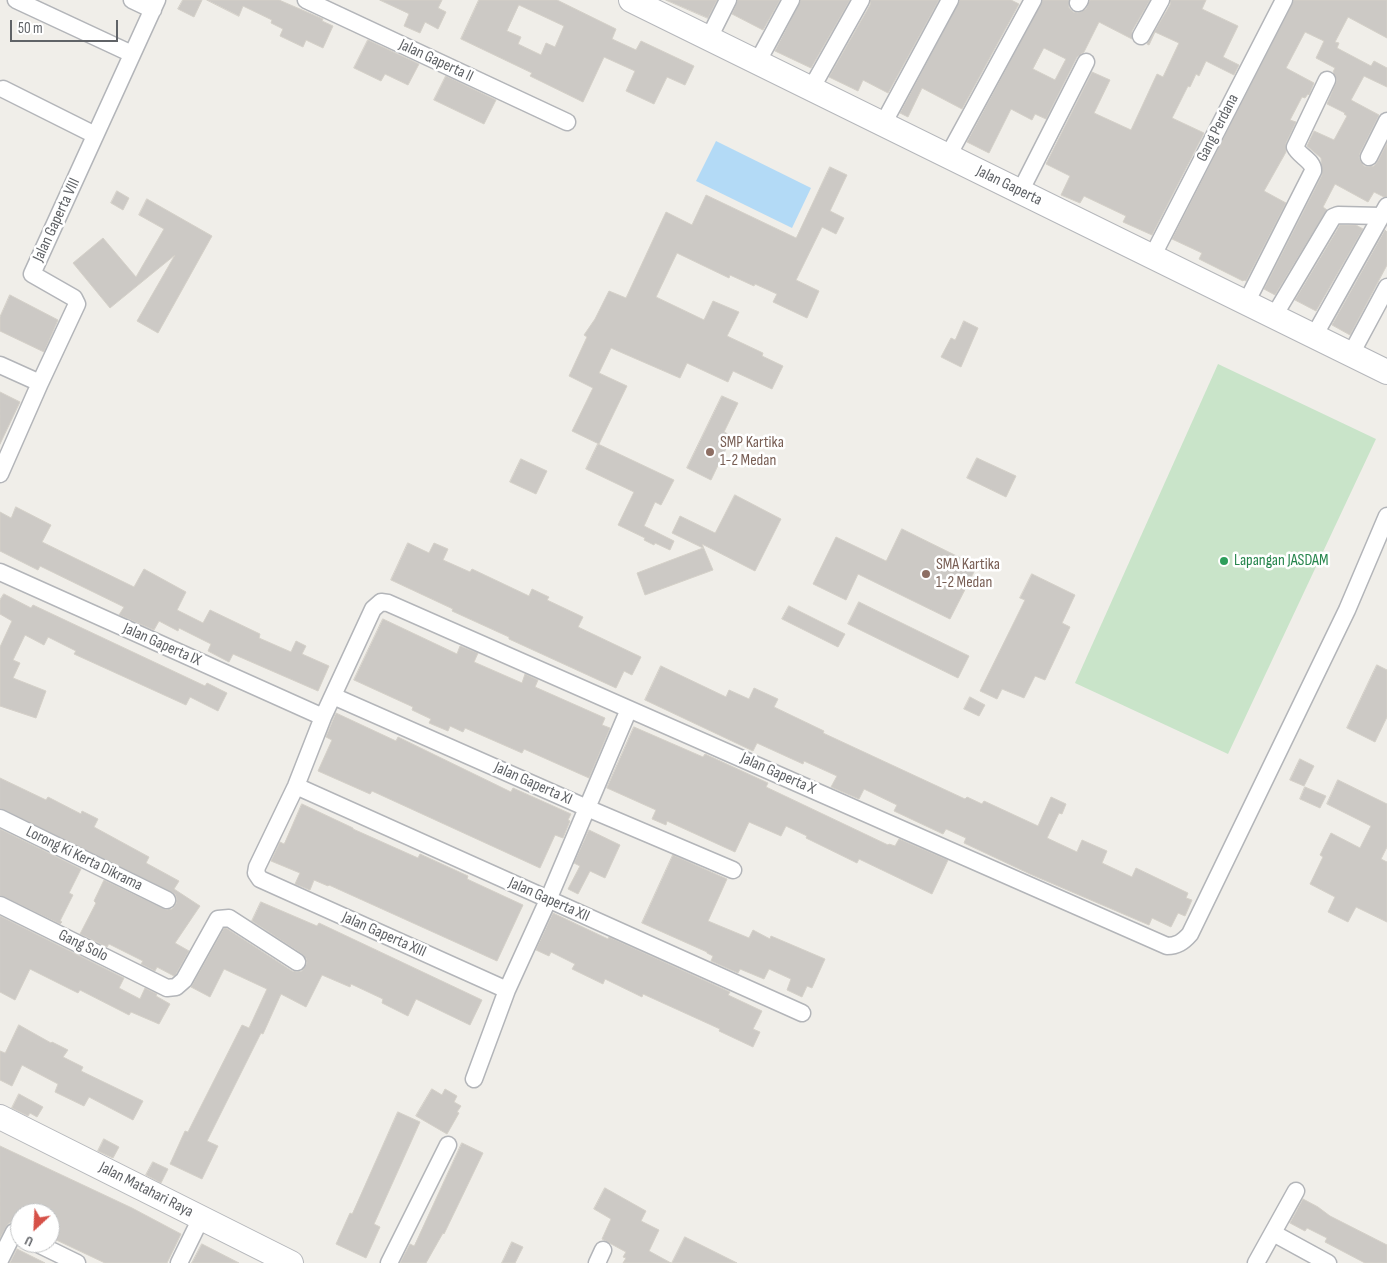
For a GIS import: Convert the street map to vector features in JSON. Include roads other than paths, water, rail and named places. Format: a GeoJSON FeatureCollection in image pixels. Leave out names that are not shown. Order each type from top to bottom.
{"type":"FeatureCollection","features":[{"type":"Feature","properties":{"kind":"street"},"geometry":{"type":"LineString","coordinates":[[16,0],[132,54]]}},
{"type":"Feature","properties":{"kind":"street"},"geometry":{"type":"LineString","coordinates":[[132,0],[155,5]]}},
{"type":"Feature","properties":{"kind":"street","name":"Jalan Gaperta II"},"geometry":{"type":"LineString","coordinates":[[306,0],[567,122]]}},
{"type":"Feature","properties":{"kind":"street","name":"Jalan Gaperta"},"geometry":{"type":"LineString","coordinates":[[631,0],[661,6],[709,38],[810,89],[1387,372]]}},
{"type":"Feature","properties":{"kind":"street"},"geometry":{"type":"LineString","coordinates":[[709,38],[728,0]]}},
{"type":"Feature","properties":{"kind":"street"},"geometry":{"type":"LineString","coordinates":[[758,62],[791,0]]}},
{"type":"Feature","properties":{"kind":"street"},"geometry":{"type":"LineString","coordinates":[[810,89],[861,0]]}},
{"type":"Feature","properties":{"kind":"street"},"geometry":{"type":"LineString","coordinates":[[883,124],[950,0]]}},
{"type":"Feature","properties":{"kind":"street"},"geometry":{"type":"LineString","coordinates":[[948,156],[1033,0]]}},
{"type":"Feature","properties":{"kind":"street"},"geometry":{"type":"LineString","coordinates":[[1141,36],[1161,0]]}},
{"type":"Feature","properties":{"kind":"street","name":"Gang Perdana"},"geometry":{"type":"LineString","coordinates":[[1152,257],[1284,0]]}},
{"type":"Feature","properties":{"kind":"street","name":"Jalan Gaperta VIII"},"geometry":{"type":"LineString","coordinates":[[0,474],[77,304],[74,298],[32,274],[155,5]]}},
{"type":"Feature","properties":{"kind":"street"},"geometry":{"type":"LineString","coordinates":[[1020,192],[1086,62]]}},
{"type":"Feature","properties":{"kind":"street"},"geometry":{"type":"LineString","coordinates":[[1246,303],[1313,171],[1312,164],[1301,156],[1295,147],[1326,80]]}},
{"type":"Feature","properties":{"kind":"street"},"geometry":{"type":"LineString","coordinates":[[3,89],[95,135]]}},
{"type":"Feature","properties":{"kind":"street"},"geometry":{"type":"LineString","coordinates":[[1369,157],[1387,121]]}},
{"type":"Feature","properties":{"kind":"street"},"geometry":{"type":"LineString","coordinates":[[1274,316],[1333,217],[1384,211]]}},
{"type":"Feature","properties":{"kind":"street"},"geometry":{"type":"LineString","coordinates":[[1314,336],[1384,211]]}},
{"type":"Feature","properties":{"kind":"street"},"geometry":{"type":"LineString","coordinates":[[1351,354],[1385,293]]}},
{"type":"Feature","properties":{"kind":"street"},"geometry":{"type":"LineString","coordinates":[[0,365],[40,383]]}},
{"type":"Feature","properties":{"kind":"street","name":"Jalan Gaperta X"},"geometry":{"type":"LineString","coordinates":[[333,696],[373,609],[381,602],[388,603],[1167,946],[1174,946],[1190,934],[1347,610],[1387,516]]}},
{"type":"Feature","properties":{"kind":"street","name":"Jalan Gaperta IX"},"geometry":{"type":"LineString","coordinates":[[0,572],[323,718]]}},
{"type":"Feature","properties":{"kind":"street"},"geometry":{"type":"LineString","coordinates":[[296,786],[333,696]]}},
{"type":"Feature","properties":{"kind":"street","name":"Jalan Gaperta XI"},"geometry":{"type":"LineString","coordinates":[[333,696],[733,870]]}},
{"type":"Feature","properties":{"kind":"street"},"geometry":{"type":"LineString","coordinates":[[474,1079],[507,990],[548,900],[629,709]]}},
{"type":"Feature","properties":{"kind":"street","name":"Jalan Gaperta XIII"},"geometry":{"type":"LineString","coordinates":[[296,786],[257,867],[256,873],[260,879],[507,990]]}},
{"type":"Feature","properties":{"kind":"street","name":"Jalan Gaperta XII"},"geometry":{"type":"LineString","coordinates":[[296,786],[802,1014]]}},
{"type":"Feature","properties":{"kind":"street","name":"Lorong Ki Kerta Dikrama"},"geometry":{"type":"LineString","coordinates":[[0,818],[167,900]]}},
{"type":"Feature","properties":{"kind":"street","name":"Gang Solo"},"geometry":{"type":"LineString","coordinates":[[0,905],[167,988],[176,987],[184,980],[218,919],[229,918],[298,962]]}},
{"type":"Feature","properties":{"kind":"street","name":"Jalan Matahari Raya"},"geometry":{"type":"LineString","coordinates":[[0,1117],[291,1263]]}},
{"type":"Feature","properties":{"kind":"street"},"geometry":{"type":"LineString","coordinates":[[389,1263],[448,1145]]}},
{"type":"Feature","properties":{"kind":"street"},"geometry":{"type":"LineString","coordinates":[[1256,1263],[1296,1191]]}},
{"type":"Feature","properties":{"kind":"street"},"geometry":{"type":"LineString","coordinates":[[179,1263],[201,1218]]}},
{"type":"Feature","properties":{"kind":"street"},"geometry":{"type":"LineString","coordinates":[[1273,1233],[1328,1263]]}},
{"type":"Feature","properties":{"kind":"street"},"geometry":{"type":"LineString","coordinates":[[0,1260],[10,1234]]}},
{"type":"Feature","properties":{"kind":"street"},"geometry":{"type":"LineString","coordinates":[[56,1253],[77,1263]]}},
{"type":"Feature","properties":{"kind":"water"},"geometry":{"type":"Polygon","coordinates":[[[716,141],[811,188],[792,228],[696,181],[716,141]]]}},
{"type":"Feature","properties":{"kind":"place","name":"SMP Kartika 1-2 Medan"},"geometry":{"type":"Point","coordinates":[710,452]}},
{"type":"Feature","properties":{"kind":"place","name":"Lapangan JASDAM"},"geometry":{"type":"Point","coordinates":[1224,561]}},
{"type":"Feature","properties":{"kind":"place","name":"SMA Kartika 1-2 Medan"},"geometry":{"type":"Point","coordinates":[926,574]}}]}
